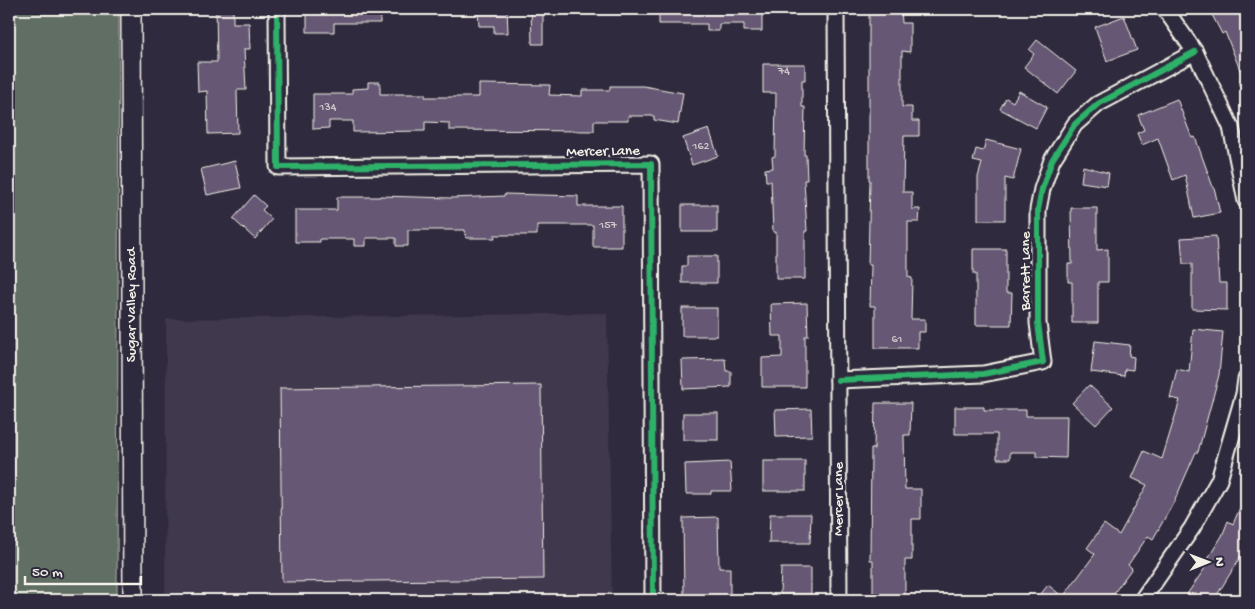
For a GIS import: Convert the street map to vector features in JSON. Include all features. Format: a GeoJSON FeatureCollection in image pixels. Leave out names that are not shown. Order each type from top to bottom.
{"type":"FeatureCollection","features":[{"type":"Feature","properties":{"kind":"street","name":"Sugar Valley Road"},"geometry":{"type":"LineString","coordinates":[[131,9],[133,600]]}},
{"type":"Feature","properties":{"kind":"street","name":"Mercer Lane"},"geometry":{"type":"LineString","coordinates":[[277,9],[278,167],[651,164],[653,600]]}},
{"type":"Feature","properties":{"kind":"street","name":"Mercer Lane"},"geometry":{"type":"LineString","coordinates":[[836,9],[839,600]]}},
{"type":"Feature","properties":{"kind":"street"},"geometry":{"type":"LineString","coordinates":[[1165,9],[1196,52],[1230,127],[1246,201]]}},
{"type":"Feature","properties":{"kind":"street","name":"Barrett Lane"},"geometry":{"type":"LineString","coordinates":[[838,380],[984,374],[1043,362],[1038,322],[1038,210],[1042,189],[1052,160],[1075,124],[1098,104],[1196,52]]}},
{"type":"Feature","properties":{"kind":"street"},"geometry":{"type":"LineString","coordinates":[[1142,600],[1192,528],[1219,480],[1244,394],[1246,379]]}},
{"type":"Feature","properties":{"kind":"shaded area"},"geometry":{"type":"Polygon","coordinates":[[[607,313],[612,600],[165,600],[166,319],[607,313]]]}},
{"type":"Feature","properties":{"kind":"green space"},"geometry":{"type":"Polygon","coordinates":[[[9,9],[119,9],[117,600],[9,600],[9,9]]]}},
{"type":"Feature","properties":{"kind":"building"},"geometry":{"type":"Polygon","coordinates":[[[216,9],[233,9],[233,23],[249,23],[250,49],[244,49],[246,90],[237,90],[238,133],[208,134],[207,91],[198,92],[197,62],[217,62],[216,9]]]}},
{"type":"Feature","properties":{"kind":"building"},"geometry":{"type":"Polygon","coordinates":[[[307,9],[380,9],[380,23],[334,23],[334,32],[307,32],[307,9]]]}},
{"type":"Feature","properties":{"kind":"building"},"geometry":{"type":"Polygon","coordinates":[[[478,9],[507,9],[508,33],[494,33],[494,26],[479,26],[478,9]]]}},
{"type":"Feature","properties":{"kind":"building"},"geometry":{"type":"Polygon","coordinates":[[[531,9],[543,9],[543,44],[532,44],[531,9]]]}},
{"type":"Feature","properties":{"kind":"building"},"geometry":{"type":"Polygon","coordinates":[[[659,9],[762,9],[762,31],[744,31],[744,24],[719,24],[719,31],[707,31],[707,24],[659,24],[659,9]]]}},
{"type":"Feature","properties":{"kind":"building"},"geometry":{"type":"Polygon","coordinates":[[[869,9],[901,9],[902,23],[910,23],[910,52],[902,51],[902,107],[912,107],[912,121],[919,121],[919,136],[904,136],[903,192],[912,192],[912,209],[920,209],[919,222],[908,222],[908,277],[912,278],[911,319],[925,319],[925,332],[918,332],[918,348],[875,348],[875,306],[870,306],[871,265],[868,265],[870,180],[869,9]]]}},
{"type":"Feature","properties":{"kind":"building"},"geometry":{"type":"Polygon","coordinates":[[[1209,9],[1246,9],[1246,85],[1225,32],[1222,34],[1209,9]]]}},
{"type":"Feature","properties":{"kind":"building"},"geometry":{"type":"Polygon","coordinates":[[[1124,16],[1137,50],[1107,61],[1095,27],[1124,16]]]}},
{"type":"Feature","properties":{"kind":"building"},"geometry":{"type":"Polygon","coordinates":[[[1037,40],[1076,71],[1058,94],[1024,67],[1034,54],[1029,50],[1037,40]]]}},
{"type":"Feature","properties":{"kind":"building"},"geometry":{"type":"Polygon","coordinates":[[[763,64],[805,64],[805,80],[802,80],[802,107],[805,107],[804,155],[806,155],[807,180],[804,180],[807,231],[805,231],[805,279],[776,279],[776,232],[773,232],[771,181],[766,181],[765,169],[773,168],[772,157],[775,156],[776,93],[763,93],[763,64]]]}},
{"type":"Feature","properties":{"kind":"building"},"geometry":{"type":"Polygon","coordinates":[[[368,82],[380,82],[380,94],[425,94],[425,97],[479,97],[479,84],[550,85],[549,95],[582,96],[582,90],[610,90],[610,86],[643,86],[683,93],[678,124],[654,120],[654,116],[628,116],[628,121],[594,121],[594,131],[449,130],[449,123],[425,122],[425,131],[353,132],[353,121],[329,121],[329,128],[313,129],[313,94],[352,94],[352,89],[368,88],[368,82]]]}},
{"type":"Feature","properties":{"kind":"building"},"geometry":{"type":"Polygon","coordinates":[[[1019,91],[1047,107],[1036,128],[1000,109],[1006,98],[1013,102],[1019,91]]]}},
{"type":"Feature","properties":{"kind":"building"},"geometry":{"type":"Polygon","coordinates":[[[1177,99],[1192,138],[1195,137],[1214,187],[1220,213],[1194,218],[1185,175],[1173,180],[1158,138],[1142,145],[1137,133],[1144,130],[1138,115],[1177,99]]]}},
{"type":"Feature","properties":{"kind":"building"},"geometry":{"type":"Polygon","coordinates":[[[709,129],[718,156],[692,165],[683,138],[709,129]]]}},
{"type":"Feature","properties":{"kind":"building"},"geometry":{"type":"Polygon","coordinates":[[[986,140],[1021,149],[1013,180],[1005,178],[1005,220],[978,220],[978,177],[982,163],[973,161],[976,149],[983,151],[986,140]]]}},
{"type":"Feature","properties":{"kind":"building"},"geometry":{"type":"Polygon","coordinates":[[[235,161],[241,188],[207,195],[201,169],[235,161]]]}},
{"type":"Feature","properties":{"kind":"building"},"geometry":{"type":"Polygon","coordinates":[[[1083,166],[1109,173],[1107,186],[1081,182],[1083,166]]]}},
{"type":"Feature","properties":{"kind":"building"},"geometry":{"type":"Polygon","coordinates":[[[505,194],[578,196],[578,206],[622,206],[622,247],[593,247],[593,225],[537,225],[537,235],[494,235],[495,238],[466,238],[465,230],[408,230],[408,246],[396,246],[396,238],[366,238],[366,246],[354,246],[354,239],[320,239],[320,242],[295,242],[295,210],[337,210],[337,197],[451,198],[505,196],[505,194]]]}},
{"type":"Feature","properties":{"kind":"building"},"geometry":{"type":"Polygon","coordinates":[[[254,195],[266,206],[262,210],[272,219],[255,239],[233,219],[254,195]]]}},
{"type":"Feature","properties":{"kind":"building"},"geometry":{"type":"Polygon","coordinates":[[[682,205],[717,205],[717,232],[682,232],[682,205]]]}},
{"type":"Feature","properties":{"kind":"building"},"geometry":{"type":"Polygon","coordinates":[[[1071,208],[1097,208],[1097,250],[1108,249],[1108,282],[1098,282],[1098,323],[1072,323],[1072,282],[1068,282],[1068,264],[1072,264],[1071,208]]]}},
{"type":"Feature","properties":{"kind":"building"},"geometry":{"type":"Polygon","coordinates":[[[1216,236],[1219,283],[1227,283],[1227,310],[1192,309],[1192,264],[1183,264],[1181,238],[1216,236]]]}},
{"type":"Feature","properties":{"kind":"building"},"geometry":{"type":"Polygon","coordinates":[[[973,249],[1006,249],[1006,293],[1012,293],[1011,325],[976,325],[976,274],[973,274],[973,249]]]}},
{"type":"Feature","properties":{"kind":"building"},"geometry":{"type":"Polygon","coordinates":[[[687,256],[717,256],[717,283],[682,283],[682,266],[687,266],[687,256]]]}},
{"type":"Feature","properties":{"kind":"building"},"geometry":{"type":"Polygon","coordinates":[[[807,303],[808,336],[805,336],[805,387],[762,387],[762,358],[782,357],[782,336],[772,336],[771,304],[807,303]]]}},
{"type":"Feature","properties":{"kind":"building"},"geometry":{"type":"Polygon","coordinates":[[[682,308],[717,308],[717,336],[682,336],[682,308]]]}},
{"type":"Feature","properties":{"kind":"building"},"geometry":{"type":"Polygon","coordinates":[[[1193,329],[1223,332],[1219,375],[1198,452],[1196,452],[1175,500],[1153,539],[1148,536],[1128,565],[1132,568],[1109,600],[1036,600],[1048,585],[1063,597],[1095,554],[1087,548],[1104,524],[1119,535],[1147,485],[1132,478],[1144,451],[1162,459],[1180,400],[1170,398],[1177,369],[1189,372],[1193,329]]]}},
{"type":"Feature","properties":{"kind":"building"},"geometry":{"type":"Polygon","coordinates":[[[1095,341],[1130,345],[1129,356],[1134,357],[1133,370],[1125,369],[1124,376],[1091,372],[1095,341]]]}},
{"type":"Feature","properties":{"kind":"building"},"geometry":{"type":"Polygon","coordinates":[[[725,359],[726,371],[731,371],[731,387],[683,389],[682,360],[725,359]]]}},
{"type":"Feature","properties":{"kind":"building"},"geometry":{"type":"Polygon","coordinates":[[[541,385],[543,579],[282,582],[280,388],[541,385]]]}},
{"type":"Feature","properties":{"kind":"building"},"geometry":{"type":"Polygon","coordinates":[[[1089,385],[1113,407],[1096,425],[1072,403],[1089,385]]]}},
{"type":"Feature","properties":{"kind":"building"},"geometry":{"type":"Polygon","coordinates":[[[875,403],[911,403],[910,435],[904,435],[905,489],[921,489],[921,519],[912,519],[912,560],[905,560],[905,600],[873,600],[873,560],[870,560],[871,449],[874,449],[875,403]]]}},
{"type":"Feature","properties":{"kind":"building"},"geometry":{"type":"Polygon","coordinates":[[[955,407],[984,407],[984,410],[1026,410],[1026,416],[1067,416],[1066,458],[1037,457],[1037,452],[1010,452],[1010,459],[997,459],[997,434],[955,434],[955,407]]]}},
{"type":"Feature","properties":{"kind":"building"},"geometry":{"type":"Polygon","coordinates":[[[811,409],[812,436],[776,437],[775,410],[811,409]]]}},
{"type":"Feature","properties":{"kind":"building"},"geometry":{"type":"Polygon","coordinates":[[[683,413],[718,413],[718,440],[683,440],[683,413]]]}},
{"type":"Feature","properties":{"kind":"building"},"geometry":{"type":"Polygon","coordinates":[[[763,461],[805,461],[805,491],[763,491],[763,461]]]}},
{"type":"Feature","properties":{"kind":"building"},"geometry":{"type":"Polygon","coordinates":[[[730,462],[732,491],[711,491],[711,494],[686,494],[685,464],[730,462]]]}},
{"type":"Feature","properties":{"kind":"building"},"geometry":{"type":"Polygon","coordinates":[[[1246,494],[1246,548],[1214,600],[1183,600],[1205,568],[1203,566],[1222,536],[1228,521],[1233,524],[1246,494]]]}},
{"type":"Feature","properties":{"kind":"building"},"geometry":{"type":"Polygon","coordinates":[[[770,514],[811,514],[810,543],[769,543],[770,514]]]}},
{"type":"Feature","properties":{"kind":"building"},"geometry":{"type":"Polygon","coordinates":[[[718,517],[719,568],[730,568],[730,598],[684,598],[683,518],[718,517]]]}},
{"type":"Feature","properties":{"kind":"building"},"geometry":{"type":"Polygon","coordinates":[[[781,568],[811,568],[811,594],[780,594],[781,568]]]}},
{"type":"Feature","properties":{"kind":"cycle path"},"geometry":{"type":"LineString","coordinates":[[277,9],[278,167],[651,164],[653,600]]}},
{"type":"Feature","properties":{"kind":"cycle path"},"geometry":{"type":"LineString","coordinates":[[838,380],[983,374],[1043,362],[1038,323],[1038,210],[1042,189],[1052,160],[1075,124],[1098,104],[1195,52]]}}]}
